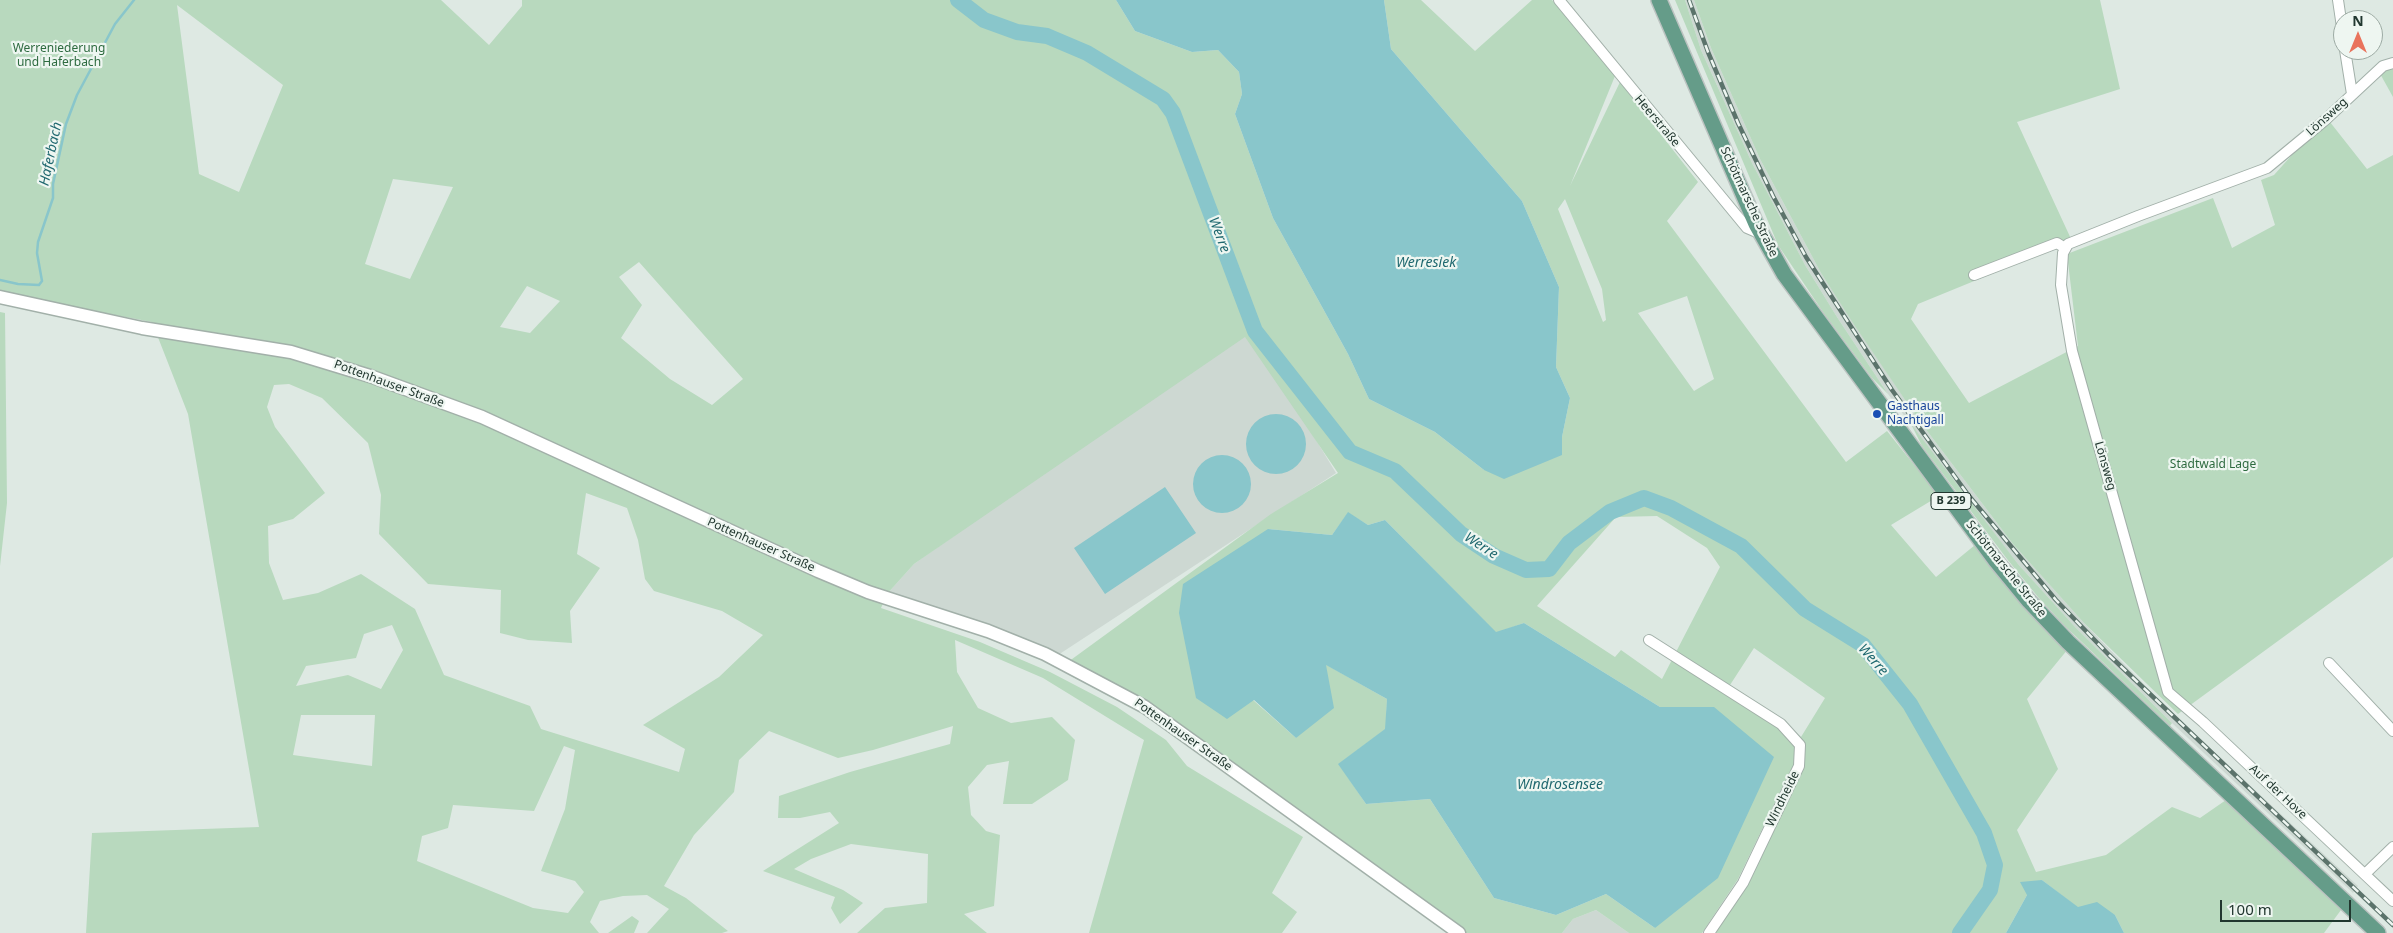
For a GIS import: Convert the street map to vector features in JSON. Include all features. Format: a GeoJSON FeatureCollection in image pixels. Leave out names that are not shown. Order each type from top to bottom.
{"type":"FeatureCollection","features":[{"type":"Feature","properties":{"kind":"main road","name":"Schötmarsche Straße"},"geometry":{"type":"LineString","coordinates":[[1660,0],[1762,235],[1784,274],[1814,317],[1996,560],[2028,600],[2068,642],[2378,933]]}},
{"type":"Feature","properties":{"kind":"street","name":"Heerstraße"},"geometry":{"type":"LineString","coordinates":[[1559,0],[1747,228],[1762,235]]}},
{"type":"Feature","properties":{"kind":"street"},"geometry":{"type":"LineString","coordinates":[[2347,60],[2352,94]]}},
{"type":"Feature","properties":{"kind":"street","name":"Lönsweg"},"geometry":{"type":"LineString","coordinates":[[2165,682],[2072,352],[2061,285],[2065,248],[2068,244],[2138,216],[2267,168],[2324,121],[2384,66],[2393,63]]}},
{"type":"Feature","properties":{"kind":"street","name":"Lönsweg"},"geometry":{"type":"LineString","coordinates":[[1974,275],[2057,243],[2065,248]]}},
{"type":"Feature","properties":{"kind":"street","name":"Pottenhauser Straße"},"geometry":{"type":"LineString","coordinates":[[0,297],[142,328],[291,352],[370,376],[482,418],[868,592],[988,631],[1045,654],[1145,707],[1459,933]]}},
{"type":"Feature","properties":{"kind":"street","name":"Windheide"},"geometry":{"type":"LineString","coordinates":[[1649,640],[1781,724],[1800,745],[1799,766],[1743,883],[1709,933]]}},
{"type":"Feature","properties":{"kind":"street"},"geometry":{"type":"LineString","coordinates":[[2329,663],[2393,731]]}},
{"type":"Feature","properties":{"kind":"street","name":"Auf der Hove"},"geometry":{"type":"LineString","coordinates":[[2165,682],[2168,692],[2184,708],[2203,722],[2393,902]]}},
{"type":"Feature","properties":{"kind":"street"},"geometry":{"type":"LineString","coordinates":[[2365,874],[2393,847]]}},
{"type":"Feature","properties":{"kind":"shaded area"},"geometry":{"type":"Polygon","coordinates":[[[1685,0],[1694,0],[1711,48],[1760,159],[1821,273],[1918,419],[2013,544],[2084,623],[2167,708],[2358,886],[2353,893],[2172,723],[2076,628],[2018,564],[1965,497],[1888,394],[1805,265],[1752,163],[1701,50],[1685,0]]]}},
{"type":"Feature","properties":{"kind":"shaded area"},"geometry":{"type":"Polygon","coordinates":[[[1248,328],[1336,473],[1058,655],[887,594],[914,564],[1248,328]]]}},
{"type":"Feature","properties":{"kind":"shaded area"},"geometry":{"type":"Polygon","coordinates":[[[1596,910],[1629,933],[1562,933],[1573,919],[1596,910]]]}},
{"type":"Feature","properties":{"kind":"green space","name":"Werreniederung und Haferbach"},"geometry":{"type":"Polygon","coordinates":[[[0,0],[441,0],[489,45],[522,6],[522,0],[1116,0],[1135,31],[1192,52],[1218,50],[1239,72],[1242,94],[1235,114],[1273,218],[1348,354],[1369,399],[1435,432],[1484,470],[1562,454],[1562,437],[1570,398],[1556,367],[1559,287],[1522,201],[1391,49],[1384,0],[1421,0],[1475,51],[1532,0],[1552,0],[1615,76],[1570,186],[1620,82],[1698,182],[1667,221],[1846,462],[1887,431],[1939,496],[1891,525],[1936,577],[1975,545],[2068,649],[2027,699],[2058,769],[2017,830],[2036,872],[2106,855],[2172,807],[2200,818],[2226,800],[2341,910],[2324,933],[2124,933],[2115,915],[2078,908],[2042,880],[2027,895],[2006,933],[1714,933],[1748,884],[1794,787],[1784,784],[1738,879],[1702,933],[1629,933],[1596,910],[1573,919],[1562,933],[1464,933],[1183,726],[1068,662],[1271,514],[1338,473],[1245,337],[914,564],[887,594],[881,608],[980,642],[1050,672],[1117,707],[1166,740],[1187,766],[1303,837],[1272,893],[1297,912],[1282,933],[1089,933],[1144,740],[1043,678],[955,640],[957,672],[978,708],[1011,723],[1052,717],[1075,740],[1068,780],[1032,804],[1003,804],[1009,761],[987,765],[968,787],[971,815],[986,831],[1000,835],[994,906],[964,914],[987,933],[857,933],[885,908],[927,903],[928,854],[851,844],[811,859],[794,869],[843,890],[863,903],[840,924],[831,908],[835,897],[763,871],[839,823],[830,812],[800,818],[778,818],[779,796],[850,772],[950,744],[953,726],[873,750],[838,758],[769,731],[739,760],[734,792],[694,835],[664,886],[686,898],[728,931],[722,933],[647,933],[669,909],[647,895],[623,896],[600,901],[590,922],[599,933],[86,933],[92,833],[259,827],[188,414],[152,322],[0,293],[0,0]],[[177,5],[199,174],[239,192],[283,85],[177,5]],[[393,179],[365,264],[410,279],[453,187],[393,179]],[[1565,199],[1558,209],[1603,322],[1606,320],[1602,289],[1565,199]],[[639,262],[619,277],[642,305],[621,338],[670,379],[712,405],[743,379],[639,262]],[[527,286],[500,327],[530,333],[560,301],[527,286]],[[1687,296],[1638,313],[1694,391],[1714,379],[1687,296]],[[289,384],[274,385],[267,407],[275,427],[325,493],[293,519],[268,526],[269,563],[283,600],[318,593],[361,574],[415,609],[444,675],[530,706],[541,729],[679,772],[685,749],[643,725],[719,677],[763,635],[722,611],[654,591],[645,579],[638,540],[627,508],[586,493],[577,554],[600,568],[570,611],[572,643],[528,640],[500,633],[501,590],[428,584],[379,534],[381,495],[368,443],[322,398],[289,384]],[[1348,513],[1332,535],[1268,529],[1253,700],[1296,738],[1325,664],[1387,699],[1386,729],[1339,764],[1366,804],[1430,799],[1494,898],[1556,915],[1606,894],[1655,928],[1714,707],[1660,707],[1524,623],[1496,633],[1385,520],[1368,525],[1348,513]],[[1657,516],[1616,517],[1537,606],[1615,657],[1621,650],[1662,679],[1720,567],[1707,548],[1657,516]],[[392,625],[364,634],[356,658],[306,666],[296,686],[348,675],[381,689],[403,650],[392,625]],[[1754,648],[1730,685],[1777,715],[1801,737],[1825,698],[1754,648]],[[301,715],[293,755],[372,766],[375,715],[301,715]],[[564,746],[534,811],[453,805],[448,828],[422,836],[417,861],[533,908],[568,913],[584,892],[575,881],[541,871],[565,809],[575,750],[564,746]]]}},
{"type":"Feature","properties":{"kind":"green space"},"geometry":{"type":"Polygon","coordinates":[[[1675,0],[1685,0],[1701,50],[1752,163],[1805,265],[1888,394],[1872,378],[1823,312],[1778,245],[1675,0]]]}},
{"type":"Feature","properties":{"kind":"green space","name":"Stadtwald Lage"},"geometry":{"type":"Polygon","coordinates":[[[1694,0],[2100,0],[2120,89],[2017,122],[2072,241],[1918,304],[1911,319],[1969,403],[2078,346],[2067,254],[2213,198],[2232,248],[2275,225],[2261,180],[2274,175],[2326,117],[2367,169],[2393,155],[2393,557],[2178,714],[2084,623],[2013,544],[1918,419],[1821,273],[1760,159],[1711,48],[1694,0]]]}},
{"type":"Feature","properties":{"kind":"green space"},"geometry":{"type":"Polygon","coordinates":[[[2393,63],[2393,97],[2378,70],[2393,63]]]}},
{"type":"Feature","properties":{"kind":"green space"},"geometry":{"type":"Polygon","coordinates":[[[0,312],[5,313],[7,503],[0,566],[0,312]]]}},
{"type":"Feature","properties":{"kind":"green space"},"geometry":{"type":"Polygon","coordinates":[[[1911,424],[2018,564],[2076,628],[2172,723],[2170,726],[2066,627],[2038,597],[1922,446],[1911,424]]]}},
{"type":"Feature","properties":{"kind":"green space"},"geometry":{"type":"Polygon","coordinates":[[[632,916],[639,921],[634,933],[608,933],[632,916]]]}},
{"type":"Feature","properties":{"kind":"water","name":"Werresiek"},"geometry":{"type":"Polygon","coordinates":[[[1116,0],[1384,0],[1391,49],[1522,201],[1559,287],[1556,367],[1570,398],[1562,437],[1562,455],[1504,479],[1484,470],[1435,432],[1369,399],[1348,354],[1273,218],[1235,114],[1242,94],[1239,72],[1218,50],[1192,52],[1135,31],[1116,0]]]}},
{"type":"Feature","properties":{"kind":"water"},"geometry":{"type":"Polygon","coordinates":[[[1276,414],[1293,419],[1301,427],[1306,444],[1301,461],[1293,469],[1276,474],[1259,469],[1251,461],[1246,444],[1251,427],[1259,419],[1276,414]]]}},
{"type":"Feature","properties":{"kind":"water"},"geometry":{"type":"Polygon","coordinates":[[[1222,455],[1233,457],[1246,468],[1251,484],[1249,495],[1238,508],[1222,513],[1211,511],[1198,500],[1193,484],[1195,473],[1206,460],[1222,455]]]}},
{"type":"Feature","properties":{"kind":"water"},"geometry":{"type":"Polygon","coordinates":[[[1165,487],[1196,533],[1105,594],[1074,548],[1165,487]]]}},
{"type":"Feature","properties":{"kind":"water","name":"Windrosensee"},"geometry":{"type":"Polygon","coordinates":[[[1348,512],[1368,525],[1385,520],[1496,632],[1524,623],[1660,707],[1714,707],[1774,757],[1718,878],[1655,928],[1606,894],[1556,915],[1494,898],[1430,799],[1366,804],[1338,764],[1385,729],[1387,699],[1326,665],[1334,708],[1296,738],[1254,700],[1227,719],[1196,698],[1179,613],[1183,584],[1268,529],[1332,535],[1348,512]]]}},
{"type":"Feature","properties":{"kind":"water"},"geometry":{"type":"Polygon","coordinates":[[[2042,880],[2078,907],[2097,902],[2115,915],[2124,933],[2006,933],[2027,895],[2020,882],[2042,880]]]}},
{"type":"Feature","properties":{"kind":"waterway","name":"Haferbach"},"geometry":{"type":"LineString","coordinates":[[0,280],[18,284],[39,285],[42,281],[37,253],[38,242],[53,198],[53,184],[66,124],[77,95],[115,24],[134,0]]}},
{"type":"Feature","properties":{"kind":"waterway","name":"Werre"},"geometry":{"type":"LineString","coordinates":[[958,0],[984,20],[1017,32],[1047,36],[1087,53],[1163,99],[1173,113],[1255,331],[1350,452],[1395,471],[1461,534],[1494,556],[1526,570],[1549,569],[1569,543],[1610,512],[1644,498],[1671,508],[1741,546],[1805,609],[1863,645],[1910,704],[1984,833],[1995,865],[1990,890],[1960,933]]}},
{"type":"Feature","properties":{"kind":"railway"},"geometry":{"type":"LineString","coordinates":[[1689,0],[1708,52],[1738,123],[1773,196],[1806,257],[1892,390],[1969,496],[2056,600],[2109,655],[2393,925]]}},
{"type":"Feature","properties":{"kind":"place","name":"Gasthaus Nachtigall"},"geometry":{"type":"Point","coordinates":[1877,414]}}]}
